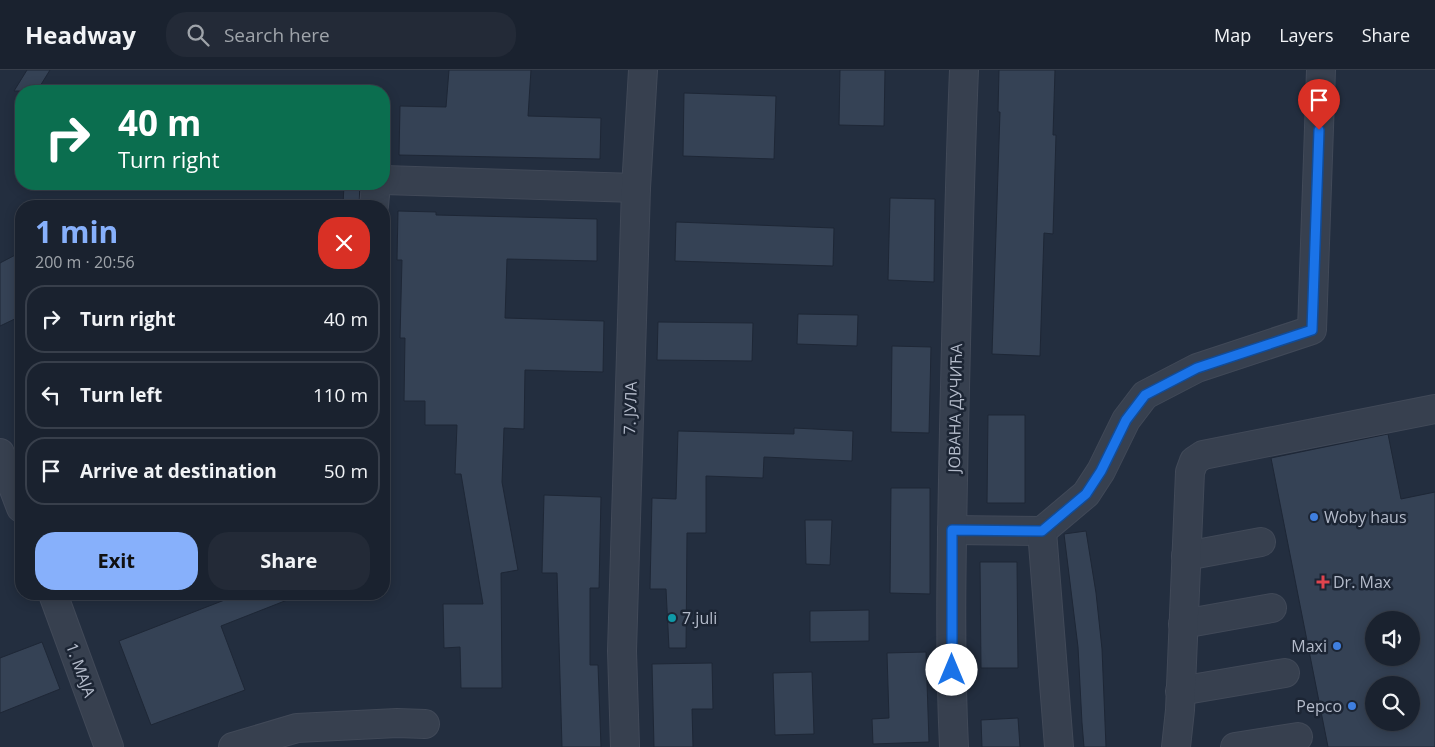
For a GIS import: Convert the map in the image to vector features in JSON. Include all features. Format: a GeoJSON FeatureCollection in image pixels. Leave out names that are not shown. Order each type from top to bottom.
{"type":"FeatureCollection","features":[{"type":"Feature","properties":{"kind":"street","name":"7. ЈУЛА"},"geometry":{"type":"LineString","coordinates":[[625,747],[622,651],[636,188],[643,70]]}},
{"type":"Feature","properties":{"kind":"street","name":"ЈОВАНА ДУЧИЋА"},"geometry":{"type":"LineString","coordinates":[[954,747],[952,530],[958,226],[964,70]]}},
{"type":"Feature","properties":{"kind":"street"},"geometry":{"type":"LineString","coordinates":[[952,530],[1042,531],[1086,494],[1101,471],[1126,420],[1145,395],[1197,368],[1312,330],[1321,70]]}},
{"type":"Feature","properties":{"kind":"street"},"geometry":{"type":"LineString","coordinates":[[390,180],[636,188]]}},
{"type":"Feature","properties":{"kind":"street"},"geometry":{"type":"LineString","coordinates":[[1176,747],[1190,472],[1194,461],[1203,455],[1435,409]]}},
{"type":"Feature","properties":{"kind":"street"},"geometry":{"type":"LineString","coordinates":[[0,453],[15,492]]}},
{"type":"Feature","properties":{"kind":"street"},"geometry":{"type":"LineString","coordinates":[[1042,531],[1059,747]]}},
{"type":"Feature","properties":{"kind":"street"},"geometry":{"type":"LineString","coordinates":[[1186,556],[1261,542]]}},
{"type":"Feature","properties":{"kind":"street","name":"1. МАЈА"},"geometry":{"type":"LineString","coordinates":[[55,600],[109,747]]}},
{"type":"Feature","properties":{"kind":"street"},"geometry":{"type":"LineString","coordinates":[[1183,624],[1272,608]]}},
{"type":"Feature","properties":{"kind":"street"},"geometry":{"type":"LineString","coordinates":[[1180,691],[1285,673]]}},
{"type":"Feature","properties":{"kind":"street"},"geometry":{"type":"LineString","coordinates":[[233,747],[297,728],[397,723],[425,724]]}},
{"type":"Feature","properties":{"kind":"street"},"geometry":{"type":"LineString","coordinates":[[1235,747],[1298,737]]}},
{"type":"Feature","properties":{"kind":"building"},"geometry":{"type":"Polygon","coordinates":[[[27,70],[50,70],[41,85],[18,85],[27,70]]]}},
{"type":"Feature","properties":{"kind":"building"},"geometry":{"type":"Polygon","coordinates":[[[449,70],[531,70],[528,116],[601,118],[600,159],[399,155],[400,106],[446,107],[449,70]]]}},
{"type":"Feature","properties":{"kind":"building"},"geometry":{"type":"Polygon","coordinates":[[[840,70],[885,70],[884,126],[839,125],[840,70]]]}},
{"type":"Feature","properties":{"kind":"building"},"geometry":{"type":"Polygon","coordinates":[[[999,70],[1055,70],[1053,135],[1056,135],[1053,234],[1044,233],[1040,356],[992,354],[1000,112],[998,112],[999,70]]]}},
{"type":"Feature","properties":{"kind":"building"},"geometry":{"type":"Polygon","coordinates":[[[684,93],[776,96],[774,159],[683,156],[684,93]]]}},
{"type":"Feature","properties":{"kind":"building"},"geometry":{"type":"Polygon","coordinates":[[[344,190],[360,190],[359,200],[343,200],[344,190]]]}},
{"type":"Feature","properties":{"kind":"building"},"geometry":{"type":"Polygon","coordinates":[[[890,198],[935,199],[934,282],[888,280],[890,198]]]}},
{"type":"Feature","properties":{"kind":"building"},"geometry":{"type":"Polygon","coordinates":[[[398,211],[436,212],[436,215],[597,219],[597,261],[507,259],[505,318],[604,321],[603,372],[525,370],[524,429],[504,428],[502,482],[518,570],[501,573],[502,688],[461,688],[460,647],[444,648],[443,604],[483,604],[461,474],[455,474],[457,425],[425,425],[425,401],[404,401],[405,338],[400,338],[402,260],[397,260],[398,211]]]}},
{"type":"Feature","properties":{"kind":"building"},"geometry":{"type":"Polygon","coordinates":[[[676,222],[834,228],[833,266],[675,261],[676,222]]]}},
{"type":"Feature","properties":{"kind":"building"},"geometry":{"type":"Polygon","coordinates":[[[15,255],[15,319],[0,326],[0,263],[15,255]]]}},
{"type":"Feature","properties":{"kind":"building"},"geometry":{"type":"Polygon","coordinates":[[[798,314],[858,315],[857,346],[797,344],[798,314]]]}},
{"type":"Feature","properties":{"kind":"building"},"geometry":{"type":"Polygon","coordinates":[[[658,322],[753,323],[752,361],[657,360],[658,322]]]}},
{"type":"Feature","properties":{"kind":"building"},"geometry":{"type":"Polygon","coordinates":[[[892,346],[931,347],[929,433],[891,432],[892,346]]]}},
{"type":"Feature","properties":{"kind":"building"},"geometry":{"type":"Polygon","coordinates":[[[988,415],[1025,415],[1025,503],[987,503],[988,415]]]}},
{"type":"Feature","properties":{"kind":"building"},"geometry":{"type":"Polygon","coordinates":[[[794,428],[853,431],[852,461],[764,457],[763,478],[706,476],[706,533],[687,533],[686,648],[669,648],[666,589],[650,589],[652,498],[676,499],[678,431],[794,434],[794,428]]]}},
{"type":"Feature","properties":{"kind":"building"},"geometry":{"type":"Polygon","coordinates":[[[1388,434],[1401,499],[1435,492],[1435,747],[1328,747],[1271,458],[1388,434]]]}},
{"type":"Feature","properties":{"kind":"building"},"geometry":{"type":"Polygon","coordinates":[[[891,488],[930,488],[930,594],[890,593],[891,488]]]}},
{"type":"Feature","properties":{"kind":"building"},"geometry":{"type":"Polygon","coordinates":[[[544,495],[601,497],[599,588],[590,588],[590,665],[598,665],[601,747],[562,747],[557,573],[542,573],[544,495]]]}},
{"type":"Feature","properties":{"kind":"building"},"geometry":{"type":"Polygon","coordinates":[[[805,520],[832,520],[830,565],[806,564],[805,520]]]}},
{"type":"Feature","properties":{"kind":"building"},"geometry":{"type":"Polygon","coordinates":[[[1086,531],[1096,593],[1102,649],[1106,747],[1084,747],[1078,647],[1064,534],[1086,531]]]}},
{"type":"Feature","properties":{"kind":"building"},"geometry":{"type":"Polygon","coordinates":[[[980,562],[1017,562],[1018,668],[981,668],[980,562]]]}},
{"type":"Feature","properties":{"kind":"building"},"geometry":{"type":"Polygon","coordinates":[[[225,600],[287,600],[221,626],[245,690],[151,725],[119,641],[225,600]]]}},
{"type":"Feature","properties":{"kind":"building"},"geometry":{"type":"Polygon","coordinates":[[[869,610],[869,641],[810,642],[810,611],[869,610]]]}},
{"type":"Feature","properties":{"kind":"building"},"geometry":{"type":"Polygon","coordinates":[[[42,642],[60,689],[0,713],[0,658],[42,642]]]}},
{"type":"Feature","properties":{"kind":"building"},"geometry":{"type":"Polygon","coordinates":[[[926,652],[929,742],[873,744],[872,719],[889,718],[887,653],[926,652]]]}},
{"type":"Feature","properties":{"kind":"building"},"geometry":{"type":"Polygon","coordinates":[[[712,663],[713,709],[692,709],[693,747],[654,747],[652,664],[712,663]]]}},
{"type":"Feature","properties":{"kind":"building"},"geometry":{"type":"Polygon","coordinates":[[[812,672],[814,734],[775,735],[773,673],[812,672]]]}},
{"type":"Feature","properties":{"kind":"building"},"geometry":{"type":"Polygon","coordinates":[[[1018,718],[1020,747],[982,747],[981,720],[1018,718]]]}},
{"type":"Feature","properties":{"kind":"place","name":"Woby haus"},"geometry":{"type":"Point","coordinates":[1314,517]}},
{"type":"Feature","properties":{"kind":"place","name":"Dr. Max"},"geometry":{"type":"Point","coordinates":[1323,582]}},
{"type":"Feature","properties":{"kind":"place","name":"7.juli"},"geometry":{"type":"Point","coordinates":[672,618]}},
{"type":"Feature","properties":{"kind":"place","name":"Maxi"},"geometry":{"type":"Point","coordinates":[1337,646]}},
{"type":"Feature","properties":{"kind":"place","name":"Pepco"},"geometry":{"type":"Point","coordinates":[1352,706]}},
{"type":"Feature","properties":{"kind":"route"},"geometry":{"type":"LineString","coordinates":[[952,670],[952,530],[1042,531],[1086,494],[1101,471],[1126,420],[1145,395],[1197,368],[1312,330],[1319,130]]}}]}
